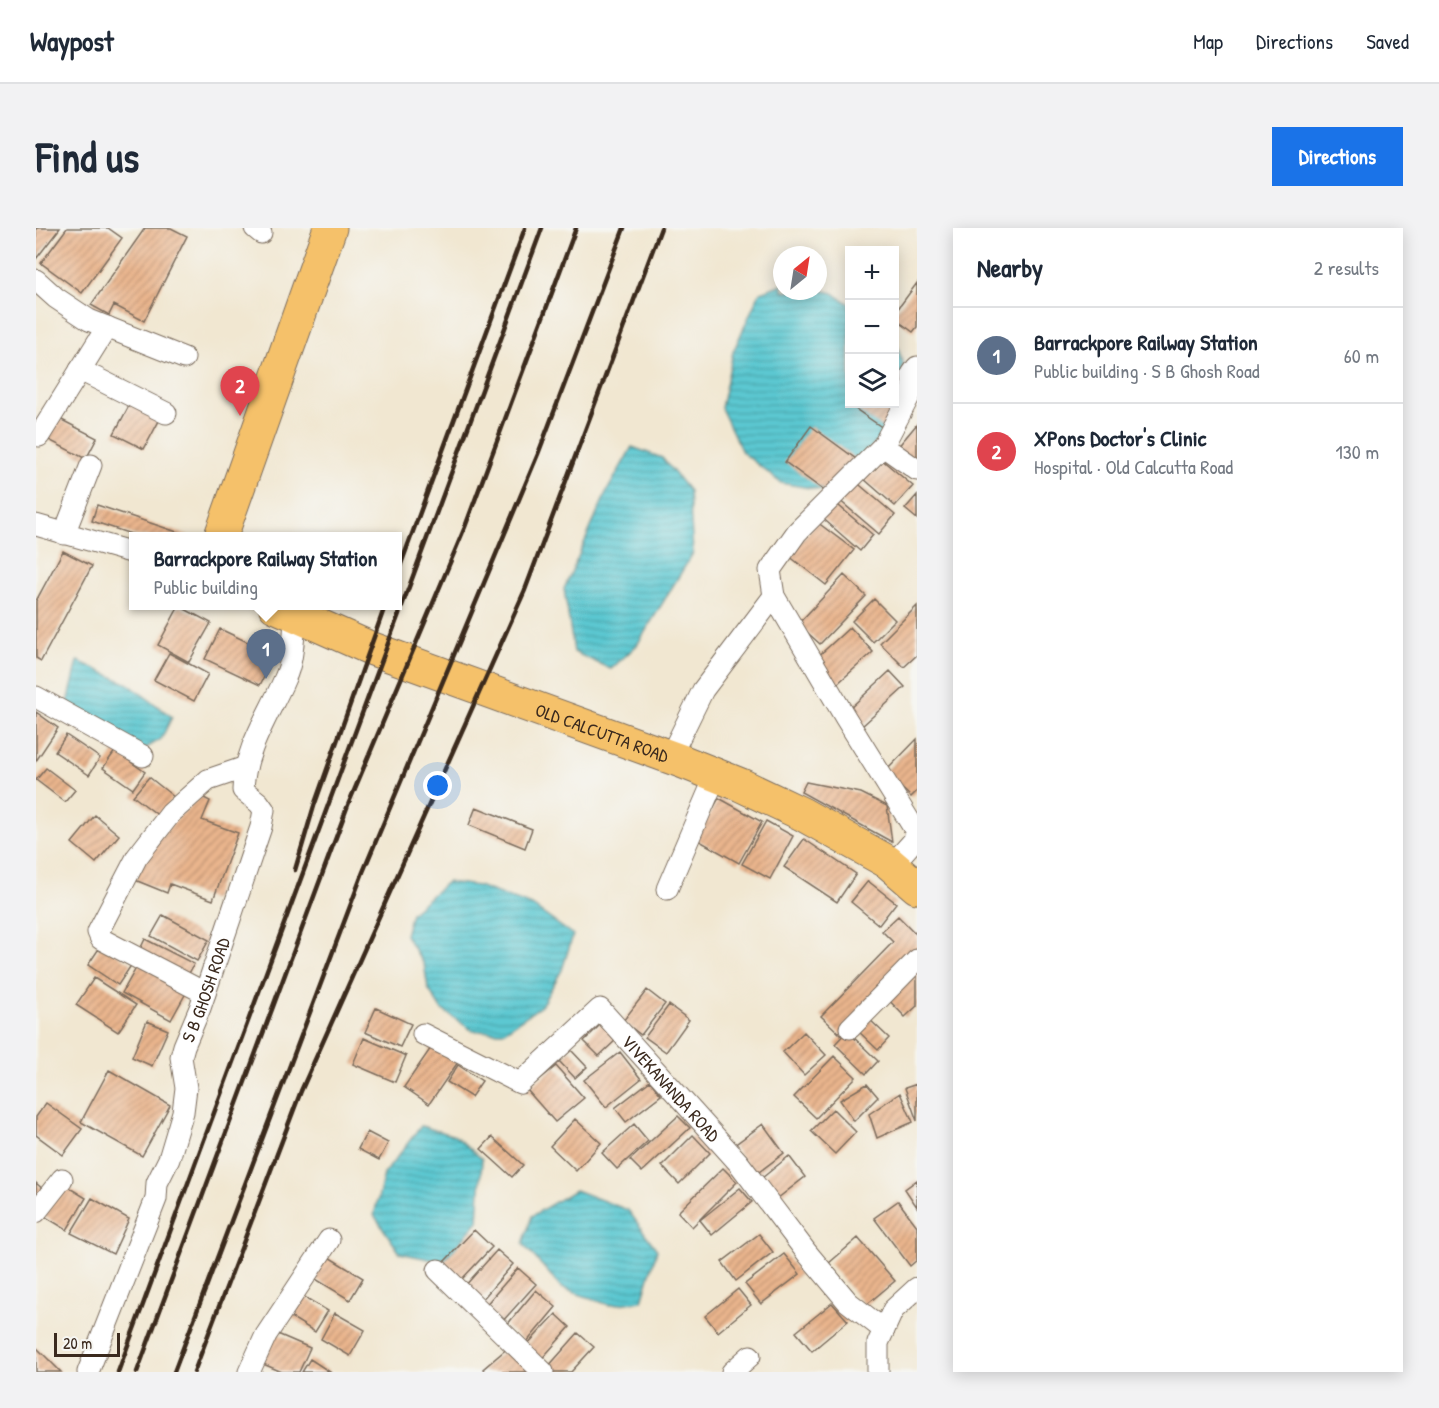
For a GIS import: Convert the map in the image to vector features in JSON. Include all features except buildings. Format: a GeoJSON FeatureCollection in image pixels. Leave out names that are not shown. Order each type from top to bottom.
{"type":"FeatureCollection","features":[{"type":"Feature","properties":{"kind":"main road"},"geometry":{"type":"LineString","coordinates":[[223,532],[330,228]]}},
{"type":"Feature","properties":{"kind":"main road","name":"OLD CALCUTTA ROAD"},"geometry":{"type":"LineString","coordinates":[[286,610],[370,648],[716,775],[802,814],[892,865],[917,887]]}},
{"type":"Feature","properties":{"kind":"street"},"geometry":{"type":"LineString","coordinates":[[36,280],[56,298],[89,320],[184,358]]}},
{"type":"Feature","properties":{"kind":"street"},"geometry":{"type":"LineString","coordinates":[[39,436],[107,327]]}},
{"type":"Feature","properties":{"kind":"street"},"geometry":{"type":"LineString","coordinates":[[892,865],[917,835],[844,717],[774,596],[770,570],[798,532],[883,446],[913,389],[912,374],[917,367]]}},
{"type":"Feature","properties":{"kind":"street"},"geometry":{"type":"LineString","coordinates":[[80,370],[166,413]]}},
{"type":"Feature","properties":{"kind":"street"},"geometry":{"type":"LineString","coordinates":[[883,446],[917,470]]}},
{"type":"Feature","properties":{"kind":"street"},"geometry":{"type":"LineString","coordinates":[[64,534],[91,465]]}},
{"type":"Feature","properties":{"kind":"street"},"geometry":{"type":"LineString","coordinates":[[38,530],[64,534],[129,552]]}},
{"type":"Feature","properties":{"kind":"street"},"geometry":{"type":"LineString","coordinates":[[670,757],[704,690],[774,596]]}},
{"type":"Feature","properties":{"kind":"street","name":"S B GHOSH ROAD"},"geometry":{"type":"LineString","coordinates":[[88,1372],[156,1199],[157,1183],[169,1158],[185,1100],[186,1088],[181,1057],[254,853],[264,810],[243,790],[246,767],[277,693],[286,678],[291,658],[286,610]]}},
{"type":"Feature","properties":{"kind":"street"},"geometry":{"type":"LineString","coordinates":[[36,697],[143,756]]}},
{"type":"Feature","properties":{"kind":"street"},"geometry":{"type":"LineString","coordinates":[[205,993],[101,939],[98,932],[137,857],[171,813],[208,780],[246,767]]}},
{"type":"Feature","properties":{"kind":"street"},"geometry":{"type":"LineString","coordinates":[[667,889],[716,775]]}},
{"type":"Feature","properties":{"kind":"street"},"geometry":{"type":"LineString","coordinates":[[850,1028],[917,960]]}},
{"type":"Feature","properties":{"kind":"street","name":"VIVEKANANDA ROAD"},"geometry":{"type":"LineString","coordinates":[[423,1034],[520,1083],[600,1010],[738,1162],[807,1253],[848,1302],[884,1330]]}},
{"type":"Feature","properties":{"kind":"street"},"geometry":{"type":"LineString","coordinates":[[36,1212],[63,1179]]}},
{"type":"Feature","properties":{"kind":"street"},"geometry":{"type":"LineString","coordinates":[[249,1372],[266,1335],[329,1240]]}},
{"type":"Feature","properties":{"kind":"street"},"geometry":{"type":"LineString","coordinates":[[438,1270],[543,1372]]}},
{"type":"Feature","properties":{"kind":"street"},"geometry":{"type":"LineString","coordinates":[[878,1372],[878,1343],[893,1310],[917,1288]]}},
{"type":"Feature","properties":{"kind":"street"},"geometry":{"type":"LineString","coordinates":[[732,1372],[750,1356]]}},
{"type":"Feature","properties":{"kind":"water"},"geometry":{"type":"Polygon","coordinates":[[[773,287],[773,300],[827,300],[827,291],[845,301],[845,408],[899,408],[899,352],[903,363],[904,409],[833,492],[781,483],[742,452],[721,408],[733,352],[760,292],[773,287]]]}},
{"type":"Feature","properties":{"kind":"water"},"geometry":{"type":"Polygon","coordinates":[[[632,447],[662,458],[689,491],[693,553],[637,645],[611,669],[574,652],[564,589],[607,491],[632,447]]]}},
{"type":"Feature","properties":{"kind":"water"},"geometry":{"type":"Polygon","coordinates":[[[78,661],[128,684],[172,717],[161,739],[136,754],[68,703],[78,661]]]}},
{"type":"Feature","properties":{"kind":"water"},"geometry":{"type":"Polygon","coordinates":[[[447,882],[478,886],[532,906],[573,935],[562,970],[541,1006],[503,1032],[473,1031],[441,1009],[428,988],[424,964],[405,935],[411,913],[447,882]]]}},
{"type":"Feature","properties":{"kind":"water"},"geometry":{"type":"Polygon","coordinates":[[[421,1126],[455,1136],[482,1159],[478,1221],[443,1262],[400,1253],[374,1215],[384,1174],[421,1126]]]}},
{"type":"Feature","properties":{"kind":"water"},"geometry":{"type":"Polygon","coordinates":[[[575,1190],[628,1210],[657,1250],[642,1301],[609,1305],[562,1288],[523,1244],[532,1216],[575,1190]]]}},
{"type":"Feature","properties":{"kind":"railway"},"geometry":{"type":"LineString","coordinates":[[402,561],[525,228]]}},
{"type":"Feature","properties":{"kind":"railway"},"geometry":{"type":"LineString","coordinates":[[402,606],[542,228]]}},
{"type":"Feature","properties":{"kind":"railway"},"geometry":{"type":"LineString","coordinates":[[137,1372],[348,805],[465,527],[576,228]]}},
{"type":"Feature","properties":{"kind":"railway"},"geometry":{"type":"LineString","coordinates":[[174,1372],[363,872],[538,454],[624,228]]}},
{"type":"Feature","properties":{"kind":"railway"},"geometry":{"type":"LineString","coordinates":[[194,1372],[301,1091],[525,590],[661,228]]}},
{"type":"Feature","properties":{"kind":"railway"},"geometry":{"type":"LineString","coordinates":[[295,870],[314,806],[384,610]]}},
{"type":"Feature","properties":{"kind":"railway"},"geometry":{"type":"LineString","coordinates":[[118,1372],[400,610]]}},
{"type":"Feature","properties":{"kind":"place","name":"XPons Doctor's Clinic"},"geometry":{"type":"Point","coordinates":[240,416]}},
{"type":"Feature","properties":{"kind":"place","name":"Barrackpore Railway Station"},"geometry":{"type":"Point","coordinates":[266,679]}}]}
